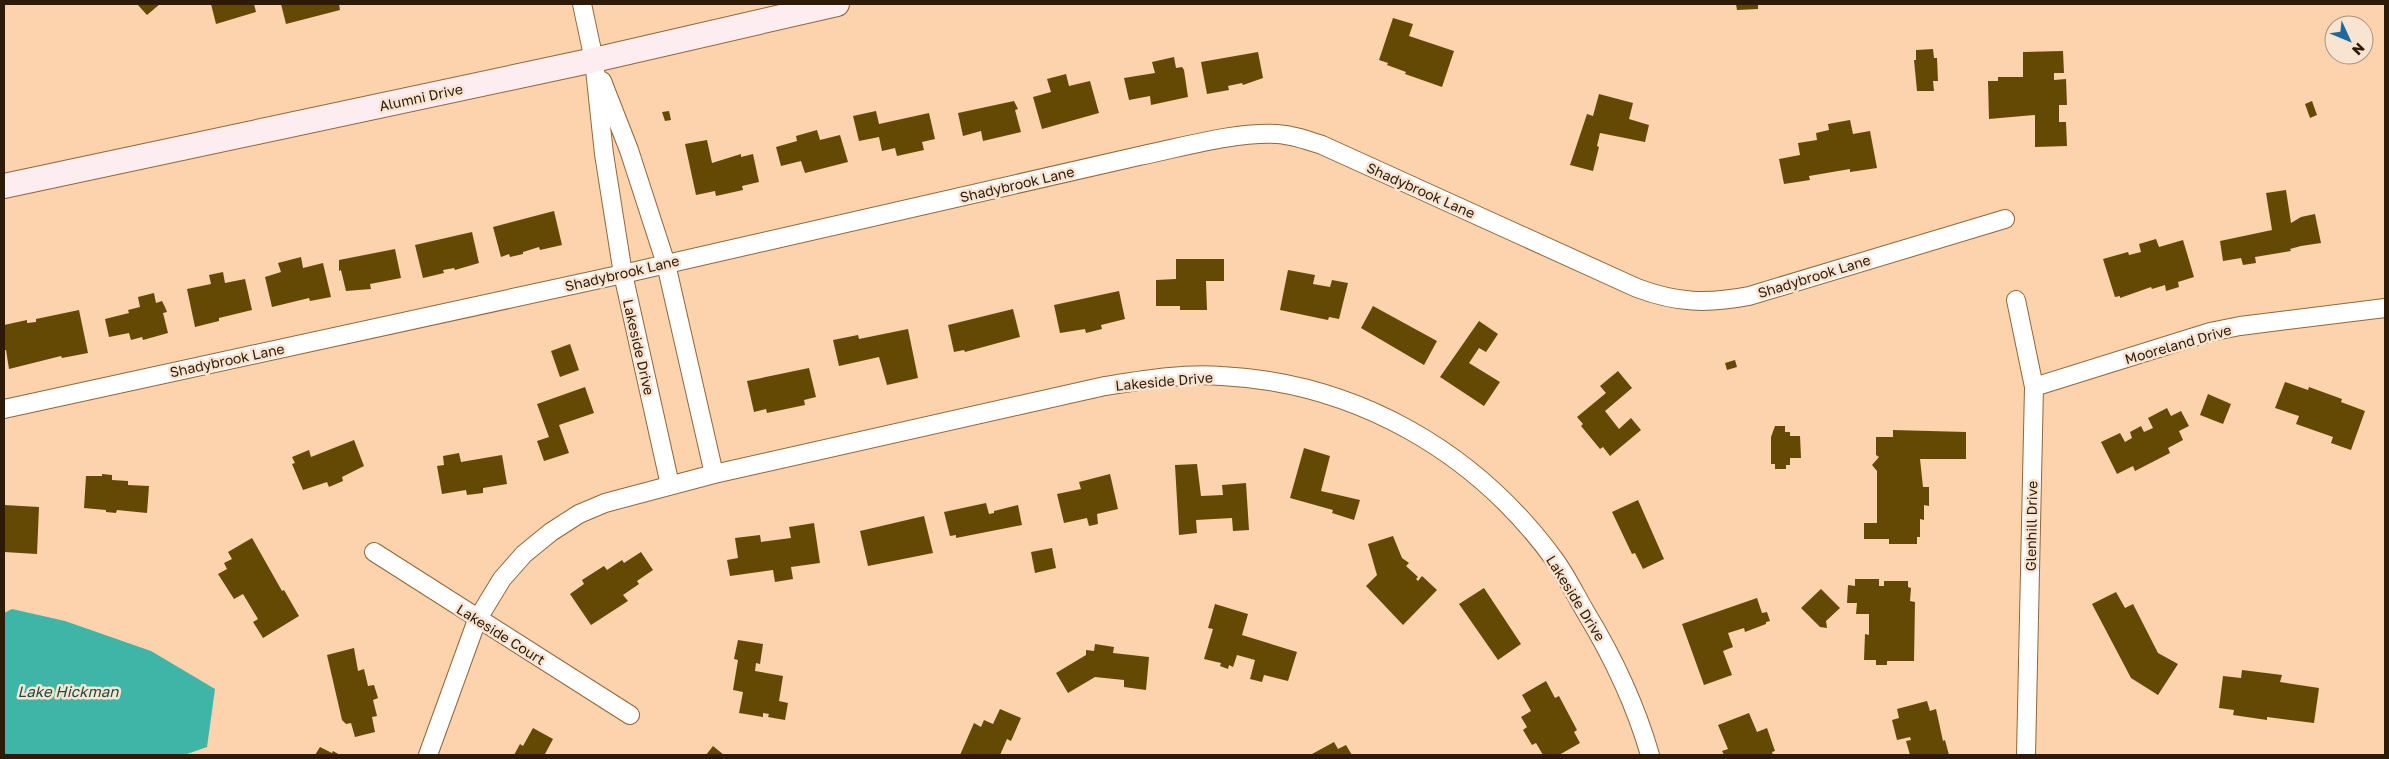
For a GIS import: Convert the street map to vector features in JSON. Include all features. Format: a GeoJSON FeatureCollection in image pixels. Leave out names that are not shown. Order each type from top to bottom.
{"type":"FeatureCollection","features":[{"type":"Feature","properties":{"kind":"main road","name":"Alumni Drive"},"geometry":{"type":"LineString","coordinates":[[4,186],[594,60],[837,4]]}},
{"type":"Feature","properties":{"kind":"street","name":"Lakeside Drive"},"geometry":{"type":"LineString","coordinates":[[582,4],[594,60],[604,154],[623,274],[670,485]]}},
{"type":"Feature","properties":{"kind":"street","name":"Lakeside Drive"},"geometry":{"type":"LineString","coordinates":[[594,60],[629,150],[666,264],[714,474]]}},
{"type":"Feature","properties":{"kind":"street","name":"Shadybrook Lane"},"geometry":{"type":"LineString","coordinates":[[4,409],[623,274],[1139,156],[1225,139],[1277,134],[1296,137],[1322,145],[1637,288],[1663,298],[1685,301],[1708,302],[1749,296],[2004,219]]}},
{"type":"Feature","properties":{"kind":"street","name":"Glenhill Drive"},"geometry":{"type":"LineString","coordinates":[[2016,300],[2034,387],[2029,755]]}},
{"type":"Feature","properties":{"kind":"street","name":"Mooreland Drive"},"geometry":{"type":"LineString","coordinates":[[2034,387],[2210,332],[2385,308]]}},
{"type":"Feature","properties":{"kind":"street","name":"Lakeside Drive"},"geometry":{"type":"LineString","coordinates":[[428,755],[478,620],[502,579],[524,554],[551,532],[579,514],[605,503],[714,474],[1105,386],[1145,380],[1221,376],[1297,386],[1330,396],[1388,418],[1439,447],[1511,508],[1555,560],[1608,648],[1626,685],[1650,755]]}},
{"type":"Feature","properties":{"kind":"street","name":"Lakeside Court"},"geometry":{"type":"LineString","coordinates":[[374,552],[478,620],[630,715]]}},
{"type":"Feature","properties":{"kind":"water","name":"Lake Hickman"},"geometry":{"type":"Polygon","coordinates":[[[12,609],[65,621],[151,651],[215,689],[207,747],[184,755],[4,755],[4,613],[12,609]]]}},
{"type":"Feature","properties":{"kind":"building"},"geometry":{"type":"Polygon","coordinates":[[[137,4],[160,4],[147,15],[137,4]]]}},
{"type":"Feature","properties":{"kind":"building"},"geometry":{"type":"Polygon","coordinates":[[[211,4],[254,4],[256,12],[216,24],[211,4]]]}},
{"type":"Feature","properties":{"kind":"building"},"geometry":{"type":"Polygon","coordinates":[[[281,4],[339,4],[340,10],[286,24],[281,4]]]}},
{"type":"Feature","properties":{"kind":"building"},"geometry":{"type":"Polygon","coordinates":[[[1736,4],[1758,4],[1758,9],[1737,10],[1736,4]]]}},
{"type":"Feature","properties":{"kind":"building"},"geometry":{"type":"Polygon","coordinates":[[[1393,18],[1413,24],[1409,36],[1454,51],[1442,87],[1405,74],[1406,72],[1379,60],[1393,18]]]}},
{"type":"Feature","properties":{"kind":"building"},"geometry":{"type":"Polygon","coordinates":[[[1933,49],[1934,58],[1937,58],[1938,81],[1933,81],[1934,91],[1917,91],[1914,60],[1916,60],[1916,50],[1933,49]]]}},
{"type":"Feature","properties":{"kind":"building"},"geometry":{"type":"Polygon","coordinates":[[[2063,51],[2064,73],[2054,73],[2054,80],[2066,79],[2067,105],[2059,105],[2059,122],[2066,122],[2067,146],[2035,147],[2035,115],[1989,119],[1988,81],[1998,81],[1998,77],[2023,77],[2023,52],[2063,51]]]}},
{"type":"Feature","properties":{"kind":"building"},"geometry":{"type":"Polygon","coordinates":[[[1258,52],[1263,78],[1243,85],[1242,83],[1228,86],[1229,90],[1207,94],[1201,62],[1258,52]]]}},
{"type":"Feature","properties":{"kind":"building"},"geometry":{"type":"Polygon","coordinates":[[[1174,57],[1176,68],[1182,67],[1184,70],[1188,97],[1151,105],[1150,96],[1129,100],[1124,78],[1155,73],[1152,62],[1174,57]]]}},
{"type":"Feature","properties":{"kind":"building"},"geometry":{"type":"Polygon","coordinates":[[[1066,74],[1069,86],[1090,81],[1099,113],[1042,129],[1033,97],[1051,92],[1047,79],[1066,74]]]}},
{"type":"Feature","properties":{"kind":"building"},"geometry":{"type":"Polygon","coordinates":[[[1599,94],[1633,103],[1629,119],[1649,125],[1645,142],[1600,133],[1597,146],[1599,147],[1593,171],[1570,165],[1587,114],[1593,116],[1599,94]]]}},
{"type":"Feature","properties":{"kind":"building"},"geometry":{"type":"Polygon","coordinates":[[[1014,101],[1018,109],[1015,110],[1021,132],[983,141],[981,131],[963,136],[958,113],[1014,101]]]}},
{"type":"Feature","properties":{"kind":"building"},"geometry":{"type":"Polygon","coordinates":[[[2312,101],[2317,115],[2310,118],[2305,104],[2312,101]]]}},
{"type":"Feature","properties":{"kind":"building"},"geometry":{"type":"Polygon","coordinates":[[[669,111],[671,120],[665,121],[662,112],[669,111]]]}},
{"type":"Feature","properties":{"kind":"building"},"geometry":{"type":"Polygon","coordinates":[[[876,111],[879,124],[929,113],[935,139],[922,142],[924,150],[897,156],[895,148],[882,151],[879,137],[859,141],[853,116],[876,111]]]}},
{"type":"Feature","properties":{"kind":"building"},"geometry":{"type":"Polygon","coordinates":[[[1850,120],[1853,134],[1870,131],[1877,168],[1850,172],[1850,169],[1809,176],[1810,180],[1784,184],[1779,159],[1800,155],[1798,143],[1817,140],[1816,133],[1829,130],[1828,124],[1850,120]]]}},
{"type":"Feature","properties":{"kind":"building"},"geometry":{"type":"Polygon","coordinates":[[[817,130],[820,140],[840,135],[848,162],[805,173],[801,161],[781,166],[776,147],[797,141],[796,136],[817,130]]]}},
{"type":"Feature","properties":{"kind":"building"},"geometry":{"type":"Polygon","coordinates":[[[707,140],[712,163],[741,154],[741,157],[753,154],[759,182],[742,186],[743,190],[716,196],[715,191],[696,195],[685,144],[707,140]]]}},
{"type":"Feature","properties":{"kind":"building"},"geometry":{"type":"Polygon","coordinates":[[[2286,190],[2291,223],[2301,217],[2315,214],[2321,243],[2301,246],[2290,249],[2291,251],[2255,257],[2256,263],[2243,265],[2241,258],[2223,261],[2220,241],[2272,230],[2266,193],[2286,190]]]}},
{"type":"Feature","properties":{"kind":"building"},"geometry":{"type":"Polygon","coordinates":[[[554,211],[562,245],[540,250],[539,247],[523,252],[523,254],[510,257],[509,254],[501,257],[493,227],[554,211]]]}},
{"type":"Feature","properties":{"kind":"building"},"geometry":{"type":"Polygon","coordinates":[[[472,232],[479,263],[455,270],[454,268],[443,270],[444,273],[423,278],[415,245],[472,232]]]}},
{"type":"Feature","properties":{"kind":"building"},"geometry":{"type":"Polygon","coordinates":[[[2156,239],[2159,247],[2183,240],[2194,277],[2178,282],[2179,287],[2166,291],[2165,285],[2152,289],[2151,287],[2120,298],[2120,296],[2115,297],[2103,259],[2128,252],[2129,255],[2141,252],[2139,244],[2156,239]]]}},
{"type":"Feature","properties":{"kind":"building"},"geometry":{"type":"Polygon","coordinates":[[[395,249],[401,278],[370,284],[371,289],[346,291],[341,270],[339,271],[339,260],[395,249]]]}},
{"type":"Feature","properties":{"kind":"building"},"geometry":{"type":"Polygon","coordinates":[[[301,257],[303,268],[323,263],[331,297],[310,301],[309,298],[272,307],[265,277],[281,272],[278,263],[301,257]]]}},
{"type":"Feature","properties":{"kind":"building"},"geometry":{"type":"Polygon","coordinates":[[[1176,259],[1224,259],[1224,281],[1206,281],[1207,310],[1180,310],[1180,306],[1156,306],[1156,280],[1176,279],[1176,259]]]}},
{"type":"Feature","properties":{"kind":"building"},"geometry":{"type":"Polygon","coordinates":[[[1288,270],[1315,275],[1313,284],[1330,287],[1332,280],[1348,283],[1339,319],[1329,317],[1328,320],[1280,310],[1288,270]]]}},
{"type":"Feature","properties":{"kind":"building"},"geometry":{"type":"Polygon","coordinates":[[[223,272],[225,283],[245,279],[252,310],[219,318],[219,321],[195,327],[187,289],[211,284],[209,275],[223,272]]]}},
{"type":"Feature","properties":{"kind":"building"},"geometry":{"type":"Polygon","coordinates":[[[1119,291],[1125,319],[1101,325],[1102,329],[1086,333],[1085,329],[1060,333],[1054,305],[1119,291]]]}},
{"type":"Feature","properties":{"kind":"building"},"geometry":{"type":"Polygon","coordinates":[[[154,293],[156,303],[162,301],[167,312],[163,313],[168,333],[143,340],[142,337],[131,340],[129,333],[109,337],[105,319],[129,313],[128,310],[140,307],[138,297],[154,293]]]}},
{"type":"Feature","properties":{"kind":"building"},"geometry":{"type":"Polygon","coordinates":[[[1373,306],[1437,341],[1424,365],[1361,328],[1373,306]]]}},
{"type":"Feature","properties":{"kind":"building"},"geometry":{"type":"Polygon","coordinates":[[[1013,309],[1020,337],[965,352],[964,350],[954,352],[948,325],[1013,309]]]}},
{"type":"Feature","properties":{"kind":"building"},"geometry":{"type":"Polygon","coordinates":[[[79,310],[88,353],[62,358],[61,356],[9,369],[6,350],[4,350],[4,325],[27,320],[27,323],[36,322],[36,319],[79,310]]]}},
{"type":"Feature","properties":{"kind":"building"},"geometry":{"type":"Polygon","coordinates":[[[1479,321],[1498,334],[1486,352],[1479,348],[1469,363],[1500,382],[1484,406],[1440,377],[1479,321]]]}},
{"type":"Feature","properties":{"kind":"building"},"geometry":{"type":"Polygon","coordinates":[[[908,329],[918,378],[887,385],[879,357],[839,366],[833,340],[858,335],[859,339],[908,329]]]}},
{"type":"Feature","properties":{"kind":"building"},"geometry":{"type":"Polygon","coordinates":[[[570,344],[579,370],[560,377],[551,351],[570,344]]]}},
{"type":"Feature","properties":{"kind":"building"},"geometry":{"type":"Polygon","coordinates":[[[1735,360],[1737,367],[1727,370],[1725,363],[1735,360]]]}},
{"type":"Feature","properties":{"kind":"building"},"geometry":{"type":"Polygon","coordinates":[[[809,368],[816,397],[804,400],[805,405],[767,413],[766,409],[754,412],[747,381],[809,368]]]}},
{"type":"Feature","properties":{"kind":"building"},"geometry":{"type":"Polygon","coordinates":[[[1618,371],[1632,388],[1605,411],[1619,429],[1631,418],[1641,430],[1610,456],[1603,447],[1600,449],[1581,426],[1583,424],[1577,417],[1606,393],[1600,386],[1618,371]]]}},
{"type":"Feature","properties":{"kind":"building"},"geometry":{"type":"Polygon","coordinates":[[[2285,382],[2308,390],[2309,387],[2342,399],[2341,402],[2365,411],[2351,450],[2331,443],[2333,437],[2296,424],[2299,416],[2275,408],[2285,382]]]}},
{"type":"Feature","properties":{"kind":"building"},"geometry":{"type":"Polygon","coordinates":[[[585,387],[594,413],[559,425],[569,453],[544,461],[537,441],[549,437],[537,404],[585,387]]]}},
{"type":"Feature","properties":{"kind":"building"},"geometry":{"type":"Polygon","coordinates":[[[2208,394],[2231,404],[2223,424],[2200,415],[2208,394]]]}},
{"type":"Feature","properties":{"kind":"building"},"geometry":{"type":"Polygon","coordinates":[[[2167,408],[2171,416],[2181,411],[2189,426],[2179,431],[2183,440],[2168,448],[2170,453],[2135,471],[2133,466],[2117,474],[2101,442],[2120,433],[2125,442],[2132,438],[2130,432],[2141,426],[2144,432],[2153,428],[2148,418],[2167,408]]]}},
{"type":"Feature","properties":{"kind":"building"},"geometry":{"type":"Polygon","coordinates":[[[1775,426],[1785,426],[1785,432],[1790,432],[1790,436],[1800,436],[1801,458],[1790,458],[1790,465],[1786,465],[1786,469],[1775,469],[1775,464],[1771,464],[1771,437],[1775,426]]]}},
{"type":"Feature","properties":{"kind":"building"},"geometry":{"type":"Polygon","coordinates":[[[1893,430],[1966,432],[1966,459],[1920,459],[1923,487],[1929,487],[1929,506],[1924,505],[1924,520],[1920,519],[1920,537],[1917,537],[1917,544],[1889,544],[1889,539],[1864,539],[1864,523],[1877,523],[1877,471],[1872,465],[1879,457],[1876,455],[1876,437],[1893,437],[1893,430]]]}},
{"type":"Feature","properties":{"kind":"building"},"geometry":{"type":"Polygon","coordinates":[[[354,440],[364,466],[342,477],[343,481],[329,487],[327,482],[303,490],[292,464],[295,463],[292,457],[309,450],[311,457],[354,440]]]}},
{"type":"Feature","properties":{"kind":"building"},"geometry":{"type":"Polygon","coordinates":[[[1304,448],[1330,456],[1321,491],[1360,500],[1354,520],[1332,513],[1333,510],[1290,498],[1304,448]]]}},
{"type":"Feature","properties":{"kind":"building"},"geometry":{"type":"Polygon","coordinates":[[[459,453],[461,462],[502,455],[507,484],[483,488],[483,493],[467,495],[466,490],[442,494],[437,466],[444,465],[443,456],[459,453]]]}},
{"type":"Feature","properties":{"kind":"building"},"geometry":{"type":"Polygon","coordinates":[[[1197,464],[1201,496],[1223,495],[1222,485],[1246,483],[1249,530],[1233,531],[1232,518],[1196,520],[1197,533],[1179,535],[1175,465],[1197,464]]]}},
{"type":"Feature","properties":{"kind":"building"},"geometry":{"type":"Polygon","coordinates":[[[102,474],[112,475],[112,480],[128,481],[128,485],[149,486],[147,513],[117,510],[116,513],[84,508],[86,476],[102,476],[102,474]]]}},
{"type":"Feature","properties":{"kind":"building"},"geometry":{"type":"Polygon","coordinates":[[[1110,474],[1118,509],[1097,514],[1098,524],[1089,526],[1087,518],[1064,523],[1057,494],[1081,489],[1079,482],[1110,474]]]}},
{"type":"Feature","properties":{"kind":"building"},"geometry":{"type":"Polygon","coordinates":[[[1638,500],[1664,559],[1643,569],[1635,553],[1632,554],[1612,512],[1638,500]]]}},
{"type":"Feature","properties":{"kind":"building"},"geometry":{"type":"Polygon","coordinates":[[[986,503],[989,514],[1018,505],[1022,525],[956,538],[956,535],[950,536],[944,512],[986,503]]]}},
{"type":"Feature","properties":{"kind":"building"},"geometry":{"type":"Polygon","coordinates":[[[4,505],[39,507],[37,554],[4,552],[4,505]]]}},
{"type":"Feature","properties":{"kind":"building"},"geometry":{"type":"Polygon","coordinates":[[[924,516],[933,553],[868,566],[860,531],[924,516]]]}},
{"type":"Feature","properties":{"kind":"building"},"geometry":{"type":"Polygon","coordinates":[[[814,523],[820,563],[791,567],[793,579],[775,582],[773,570],[730,576],[727,560],[738,558],[735,538],[760,535],[761,542],[791,538],[789,527],[814,523]]]}},
{"type":"Feature","properties":{"kind":"building"},"geometry":{"type":"Polygon","coordinates":[[[1393,536],[1402,558],[1409,563],[1406,566],[1418,577],[1416,579],[1418,581],[1422,576],[1437,590],[1403,625],[1366,586],[1377,575],[1368,544],[1393,536]]]}},
{"type":"Feature","properties":{"kind":"building"},"geometry":{"type":"Polygon","coordinates":[[[252,538],[282,591],[284,590],[299,616],[263,638],[253,622],[258,619],[243,594],[234,599],[218,574],[227,569],[224,563],[232,559],[228,552],[252,538]]]}},
{"type":"Feature","properties":{"kind":"building"},"geometry":{"type":"Polygon","coordinates":[[[1052,548],[1056,568],[1035,573],[1031,552],[1052,548]]]}},
{"type":"Feature","properties":{"kind":"building"},"geometry":{"type":"Polygon","coordinates":[[[641,552],[653,570],[637,581],[639,584],[623,595],[628,601],[591,625],[570,594],[584,584],[582,580],[604,566],[607,570],[622,560],[624,563],[641,552]]]}},
{"type":"Feature","properties":{"kind":"building"},"geometry":{"type":"Polygon","coordinates":[[[1855,579],[1879,579],[1879,586],[1884,586],[1884,581],[1908,581],[1908,587],[1911,588],[1910,601],[1915,602],[1914,661],[1887,661],[1887,665],[1876,665],[1876,660],[1864,660],[1865,634],[1869,635],[1869,614],[1856,614],[1857,603],[1847,603],[1848,585],[1855,586],[1855,579]]]}},
{"type":"Feature","properties":{"kind":"building"},"geometry":{"type":"Polygon","coordinates":[[[1484,588],[1521,644],[1498,660],[1459,604],[1484,588]]]}},
{"type":"Feature","properties":{"kind":"building"},"geometry":{"type":"Polygon","coordinates":[[[1821,589],[1840,608],[1826,621],[1827,628],[1820,627],[1801,608],[1821,589]]]}},
{"type":"Feature","properties":{"kind":"building"},"geometry":{"type":"Polygon","coordinates":[[[2116,592],[2125,608],[2133,604],[2158,653],[2178,664],[2158,695],[2131,678],[2092,604],[2116,592]]]}},
{"type":"Feature","properties":{"kind":"building"},"geometry":{"type":"Polygon","coordinates":[[[1757,598],[1762,613],[1767,612],[1770,621],[1745,632],[1744,628],[1728,633],[1733,647],[1723,651],[1732,675],[1704,685],[1682,624],[1757,598]]]}},
{"type":"Feature","properties":{"kind":"building"},"geometry":{"type":"Polygon","coordinates":[[[1215,604],[1248,614],[1242,635],[1297,652],[1288,681],[1264,675],[1262,682],[1250,679],[1255,660],[1237,655],[1233,667],[1229,665],[1228,669],[1220,666],[1221,663],[1204,659],[1213,629],[1208,628],[1215,604]]]}},
{"type":"Feature","properties":{"kind":"building"},"geometry":{"type":"Polygon","coordinates":[[[738,640],[763,644],[760,664],[756,663],[755,671],[783,676],[779,701],[788,703],[785,720],[768,717],[769,714],[763,713],[763,717],[739,713],[743,692],[733,690],[738,660],[734,659],[738,640]]]}},
{"type":"Feature","properties":{"kind":"building"},"geometry":{"type":"Polygon","coordinates":[[[1095,644],[1114,647],[1113,653],[1149,657],[1146,690],[1124,687],[1124,680],[1095,677],[1068,693],[1056,673],[1086,655],[1086,650],[1094,651],[1095,644]]]}},
{"type":"Feature","properties":{"kind":"building"},"geometry":{"type":"Polygon","coordinates":[[[354,648],[358,671],[364,669],[368,686],[374,685],[378,698],[373,700],[377,716],[372,717],[375,732],[355,737],[351,723],[346,724],[342,720],[327,655],[354,648]]]}},
{"type":"Feature","properties":{"kind":"building"},"geometry":{"type":"Polygon","coordinates":[[[2242,670],[2282,675],[2280,682],[2319,688],[2314,723],[2267,717],[2267,720],[2233,715],[2234,710],[2219,708],[2223,676],[2241,678],[2242,670]]]}},
{"type":"Feature","properties":{"kind":"building"},"geometry":{"type":"Polygon","coordinates":[[[1546,681],[1555,698],[1559,696],[1577,730],[1574,732],[1580,743],[1559,755],[1543,755],[1536,743],[1532,745],[1523,730],[1527,727],[1521,717],[1531,711],[1522,695],[1546,681]]]}},
{"type":"Feature","properties":{"kind":"building"},"geometry":{"type":"Polygon","coordinates":[[[1927,701],[1930,711],[1936,709],[1943,741],[1945,740],[1949,755],[1910,755],[1906,741],[1911,740],[1910,737],[1897,740],[1892,720],[1899,718],[1897,709],[1927,701]]]}},
{"type":"Feature","properties":{"kind":"building"},"geometry":{"type":"Polygon","coordinates":[[[1000,709],[1021,718],[1011,741],[1007,739],[1000,755],[960,755],[974,723],[981,727],[984,720],[993,724],[1000,709]]]}},
{"type":"Feature","properties":{"kind":"building"},"geometry":{"type":"Polygon","coordinates":[[[1749,713],[1757,732],[1767,728],[1775,751],[1772,752],[1773,755],[1724,755],[1722,751],[1728,749],[1718,725],[1749,713]]]}},
{"type":"Feature","properties":{"kind":"building"},"geometry":{"type":"Polygon","coordinates":[[[533,728],[553,739],[545,754],[548,755],[514,755],[520,744],[523,746],[533,728]]]}},
{"type":"Feature","properties":{"kind":"building"},"geometry":{"type":"Polygon","coordinates":[[[1334,742],[1338,749],[1346,745],[1352,755],[1312,754],[1334,742]]]}},
{"type":"Feature","properties":{"kind":"building"},"geometry":{"type":"Polygon","coordinates":[[[713,746],[724,755],[706,755],[713,746]]]}},
{"type":"Feature","properties":{"kind":"building"},"geometry":{"type":"Polygon","coordinates":[[[320,747],[332,753],[333,751],[340,755],[315,755],[320,747]]]}}]}
